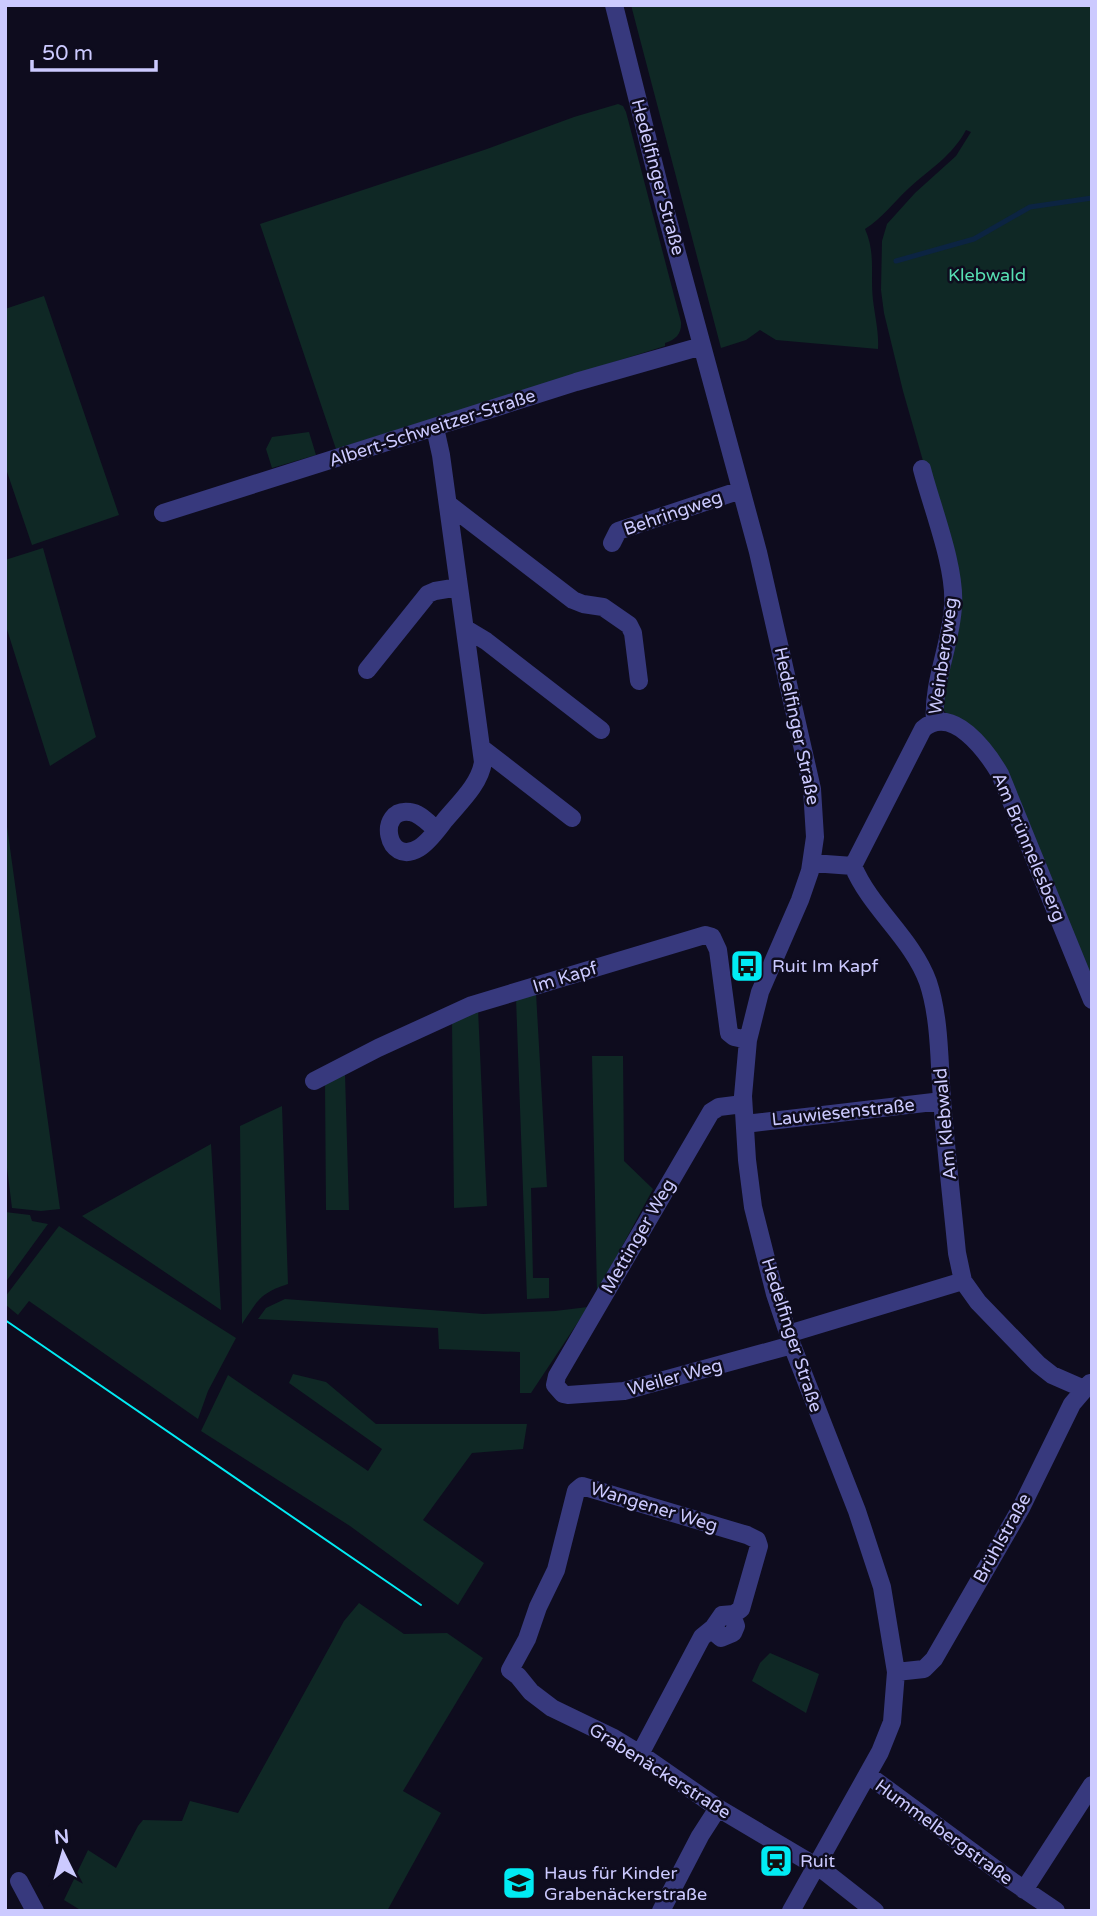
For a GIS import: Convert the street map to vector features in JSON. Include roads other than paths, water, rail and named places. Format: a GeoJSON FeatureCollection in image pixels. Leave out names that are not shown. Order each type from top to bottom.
{"type":"FeatureCollection","features":[{"type":"Feature","properties":{"kind":"street","name":"Hedelfinger Straße"},"geometry":{"type":"LineString","coordinates":[[614,5],[770,600],[812,789],[816,829],[812,863],[800,900],[764,980],[748,1040],[743,1104],[754,1207],[775,1294],[857,1511],[882,1587],[896,1672],[892,1722],[868,1775],[791,1911]]}},
{"type":"Feature","properties":{"kind":"street","name":"Albert-Schweitzer-Straße"},"geometry":{"type":"LineString","coordinates":[[163,513],[576,382],[702,346]]}},
{"type":"Feature","properties":{"kind":"street"},"geometry":{"type":"LineString","coordinates":[[435,428],[466,629],[483,766],[437,830]]}},
{"type":"Feature","properties":{"kind":"street","name":"Weinbergweg"},"geometry":{"type":"LineString","coordinates":[[853,866],[921,732],[935,722],[934,698],[948,641],[954,594],[946,554],[922,470]]}},
{"type":"Feature","properties":{"kind":"street","name":"Behringweg"},"geometry":{"type":"LineString","coordinates":[[612,543],[618,531],[741,490]]}},
{"type":"Feature","properties":{"kind":"street"},"geometry":{"type":"LineString","coordinates":[[448,504],[573,600],[603,607],[629,625],[633,633],[639,681]]}},
{"type":"Feature","properties":{"kind":"street"},"geometry":{"type":"LineString","coordinates":[[367,670],[428,594],[435,590],[459,587]]}},
{"type":"Feature","properties":{"kind":"street"},"geometry":{"type":"LineString","coordinates":[[466,629],[486,641],[601,730]]}},
{"type":"Feature","properties":{"kind":"street","name":"Am Brünnelesberg"},"geometry":{"type":"LineString","coordinates":[[935,722],[952,723],[963,729],[990,757],[1000,774],[1092,1000]]}},
{"type":"Feature","properties":{"kind":"street"},"geometry":{"type":"LineString","coordinates":[[482,749],[572,818]]}},
{"type":"Feature","properties":{"kind":"street"},"geometry":{"type":"LineString","coordinates":[[812,863],[853,866]]}},
{"type":"Feature","properties":{"kind":"street","name":"Am Klebwald"},"geometry":{"type":"LineString","coordinates":[[853,866],[866,892],[916,957],[933,1000],[958,1261],[963,1281],[978,1302],[1038,1364],[1052,1375],[1088,1385]]}},
{"type":"Feature","properties":{"kind":"street","name":"Im Kapf"},"geometry":{"type":"LineString","coordinates":[[314,1081],[388,1043],[472,1005],[705,935],[714,940],[718,950],[729,1033],[748,1040]]}},
{"type":"Feature","properties":{"kind":"street","name":"Lauwiesenstraße"},"geometry":{"type":"LineString","coordinates":[[745,1124],[942,1101]]}},
{"type":"Feature","properties":{"kind":"street","name":"Mettinger Weg"},"geometry":{"type":"LineString","coordinates":[[558,1391],[555,1385],[557,1376],[706,1119],[715,1108],[743,1104]]}},
{"type":"Feature","properties":{"kind":"street","name":"Weiler Weg"},"geometry":{"type":"LineString","coordinates":[[558,1391],[568,1395],[624,1391],[963,1281]]}},
{"type":"Feature","properties":{"kind":"street","name":"Brühlstraße"},"geometry":{"type":"LineString","coordinates":[[896,1672],[924,1669],[934,1659],[1021,1508],[1072,1404],[1088,1385]]}},
{"type":"Feature","properties":{"kind":"street","name":"Wangener Weg"},"geometry":{"type":"LineString","coordinates":[[510,1670],[527,1639],[538,1607],[551,1582],[576,1491],[582,1486],[680,1514],[757,1540],[759,1549],[741,1609],[732,1615],[736,1626],[730,1636],[721,1637],[713,1628],[702,1637],[639,1754]]}},
{"type":"Feature","properties":{"kind":"street","name":"Grabenäckerstraße"},"geometry":{"type":"LineString","coordinates":[[510,1670],[531,1692],[552,1708],[612,1737],[718,1808],[817,1866],[875,1911]]}},
{"type":"Feature","properties":{"kind":"street","name":"Hummelbergstraße"},"geometry":{"type":"LineString","coordinates":[[868,1775],[1056,1911]]}},
{"type":"Feature","properties":{"kind":"street"},"geometry":{"type":"LineString","coordinates":[[1024,1890],[1092,1784]]}},
{"type":"Feature","properties":{"kind":"street"},"geometry":{"type":"LineString","coordinates":[[661,1911],[700,1836],[718,1808]]}},
{"type":"Feature","properties":{"kind":"street"},"geometry":{"type":"LineString","coordinates":[[19,1881],[35,1911]]}},
{"type":"Feature","properties":{"kind":"waterway"},"geometry":{"type":"LineString","coordinates":[[896,261],[974,239],[1030,207],[1092,198]]}},
{"type":"Feature","properties":{"kind":"tram line"},"geometry":{"type":"LineString","coordinates":[[5,1320],[421,1605]]}},
{"type":"Feature","properties":{"kind":"place","name":"Ruit Im Kapf"},"geometry":{"type":"Point","coordinates":[747,966]}},
{"type":"Feature","properties":{"kind":"place","name":"Ruit"},"geometry":{"type":"Point","coordinates":[776,1861]}},
{"type":"Feature","properties":{"kind":"place","name":"Haus für Kinder Grabenäckerstraße"},"geometry":{"type":"Point","coordinates":[519,1883]}},
{"type":"Feature","properties":{"kind":"park label","name":"Klebwald"},"geometry":{"type":"Point","coordinates":[987,275]}}]}
